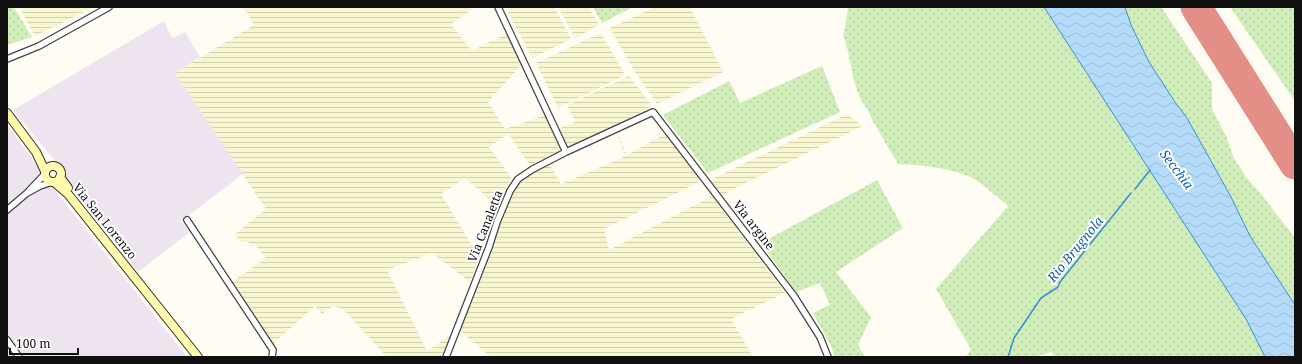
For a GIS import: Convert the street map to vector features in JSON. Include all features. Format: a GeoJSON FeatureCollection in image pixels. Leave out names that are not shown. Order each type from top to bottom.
{"type":"FeatureCollection","features":[{"type":"Feature","properties":{"kind":"main road"},"geometry":{"type":"LineString","coordinates":[[7,113],[36,152],[48,180],[55,180],[60,171],[36,152]]}},
{"type":"Feature","properties":{"kind":"main road"},"geometry":{"type":"LineString","coordinates":[[45,173],[48,168],[53,166]]}},
{"type":"Feature","properties":{"kind":"main road","name":"Via San Lorenzo"},"geometry":{"type":"LineString","coordinates":[[55,180],[136,278],[198,357]]}},
{"type":"Feature","properties":{"kind":"street"},"geometry":{"type":"LineString","coordinates":[[7,59],[39,46],[109,7]]}},
{"type":"Feature","properties":{"kind":"street"},"geometry":{"type":"LineString","coordinates":[[498,7],[566,152]]}},
{"type":"Feature","properties":{"kind":"street","name":"Via Canaletta"},"geometry":{"type":"LineString","coordinates":[[446,357],[489,247],[497,222],[510,191],[518,179],[526,173],[566,152],[653,112]]}},
{"type":"Feature","properties":{"kind":"street","name":"Via argine"},"geometry":{"type":"LineString","coordinates":[[653,112],[794,296],[820,336],[828,357]]}},
{"type":"Feature","properties":{"kind":"street"},"geometry":{"type":"LineString","coordinates":[[27,193],[45,173]]}},
{"type":"Feature","properties":{"kind":"street"},"geometry":{"type":"LineString","coordinates":[[8,207],[27,193],[55,180]]}},
{"type":"Feature","properties":{"kind":"street"},"geometry":{"type":"LineString","coordinates":[[187,220],[273,350],[272,357]]}},
{"type":"Feature","properties":{"kind":"street"},"geometry":{"type":"LineString","coordinates":[[7,340],[19,357]]}},
{"type":"Feature","properties":{"kind":"shaded area"},"geometry":{"type":"Polygon","coordinates":[[[164,21],[172,38],[185,32],[200,57],[175,73],[243,174],[181,221],[190,232],[138,272],[69,184],[61,168],[13,110],[164,21]]]}},
{"type":"Feature","properties":{"kind":"shaded area"},"geometry":{"type":"Polygon","coordinates":[[[7,124],[46,179],[187,357],[7,357],[7,124]]]}},
{"type":"Feature","properties":{"kind":"green space"},"geometry":{"type":"Polygon","coordinates":[[[7,7],[14,7],[32,37],[7,45],[7,7]]]}},
{"type":"Feature","properties":{"kind":"green space"},"geometry":{"type":"Polygon","coordinates":[[[19,7],[94,7],[35,36],[19,7]]]}},
{"type":"Feature","properties":{"kind":"green space"},"geometry":{"type":"Polygon","coordinates":[[[244,7],[475,7],[451,24],[472,51],[506,34],[522,64],[488,102],[505,129],[545,115],[553,131],[575,122],[567,105],[629,76],[652,106],[614,126],[627,155],[665,134],[701,181],[604,229],[609,250],[712,196],[785,293],[731,319],[753,357],[491,357],[458,329],[498,222],[519,179],[549,163],[561,184],[626,156],[613,126],[530,165],[508,134],[489,147],[511,177],[497,206],[465,178],[441,194],[479,257],[470,282],[432,253],[387,270],[427,351],[451,335],[443,357],[387,357],[343,309],[333,306],[322,314],[315,306],[273,344],[232,282],[266,258],[256,246],[248,242],[239,241],[235,234],[266,209],[175,73],[254,25],[244,7]]]}},
{"type":"Feature","properties":{"kind":"green space"},"geometry":{"type":"Polygon","coordinates":[[[515,7],[554,7],[571,39],[532,58],[507,10],[515,7]]]}},
{"type":"Feature","properties":{"kind":"green space"},"geometry":{"type":"Polygon","coordinates":[[[558,7],[589,7],[599,25],[575,38],[558,7]]]}},
{"type":"Feature","properties":{"kind":"green space"},"geometry":{"type":"Polygon","coordinates":[[[593,7],[633,7],[602,23],[593,7]]]}},
{"type":"Feature","properties":{"kind":"green space"},"geometry":{"type":"Polygon","coordinates":[[[655,7],[690,7],[723,72],[657,104],[635,72],[610,28],[655,7]]]}},
{"type":"Feature","properties":{"kind":"green space"},"geometry":{"type":"Polygon","coordinates":[[[848,7],[1044,7],[1246,319],[1265,357],[1055,357],[1051,352],[1034,357],[966,357],[971,349],[936,289],[1008,206],[979,182],[961,173],[929,166],[898,164],[861,101],[855,84],[843,35],[848,7]]]}},
{"type":"Feature","properties":{"kind":"green space"},"geometry":{"type":"Polygon","coordinates":[[[1125,7],[1161,7],[1212,83],[1212,109],[1226,136],[1234,158],[1246,177],[1295,238],[1295,305],[1250,236],[1231,197],[1187,118],[1149,62],[1131,25],[1125,7]]]}},
{"type":"Feature","properties":{"kind":"green space"},"geometry":{"type":"Polygon","coordinates":[[[1230,7],[1295,7],[1295,101],[1230,7]]]}},
{"type":"Feature","properties":{"kind":"green space"},"geometry":{"type":"Polygon","coordinates":[[[601,33],[625,75],[558,108],[536,63],[601,33]]]}},
{"type":"Feature","properties":{"kind":"green space"},"geometry":{"type":"Polygon","coordinates":[[[822,66],[840,112],[708,173],[663,115],[729,81],[740,103],[822,66]]]}},
{"type":"Feature","properties":{"kind":"green space"},"geometry":{"type":"Polygon","coordinates":[[[847,114],[863,126],[721,195],[710,180],[847,114]]]}},
{"type":"Feature","properties":{"kind":"green space"},"geometry":{"type":"Polygon","coordinates":[[[877,180],[903,228],[836,272],[871,317],[858,345],[865,357],[835,357],[831,346],[813,313],[830,305],[820,283],[796,292],[761,243],[877,180]]]}},
{"type":"Feature","properties":{"kind":"water","name":"Secchia"},"geometry":{"type":"Polygon","coordinates":[[[1044,7],[1125,7],[1131,25],[1149,62],[1187,118],[1231,197],[1250,236],[1295,305],[1295,357],[1265,357],[1246,319],[1044,7]]]}},
{"type":"Feature","properties":{"kind":"waterway","name":"Rio Brugnola"},"geometry":{"type":"LineString","coordinates":[[1135,189],[1150,170]]}},
{"type":"Feature","properties":{"kind":"waterway","name":"Rio Brugnola"},"geometry":{"type":"LineString","coordinates":[[1008,357],[1014,338],[1041,298],[1058,287],[1060,282],[1131,193]]}},
{"type":"Feature","properties":{"kind":"runway"},"geometry":{"type":"LineString","coordinates":[[1196,7],[1295,164]]}}]}
